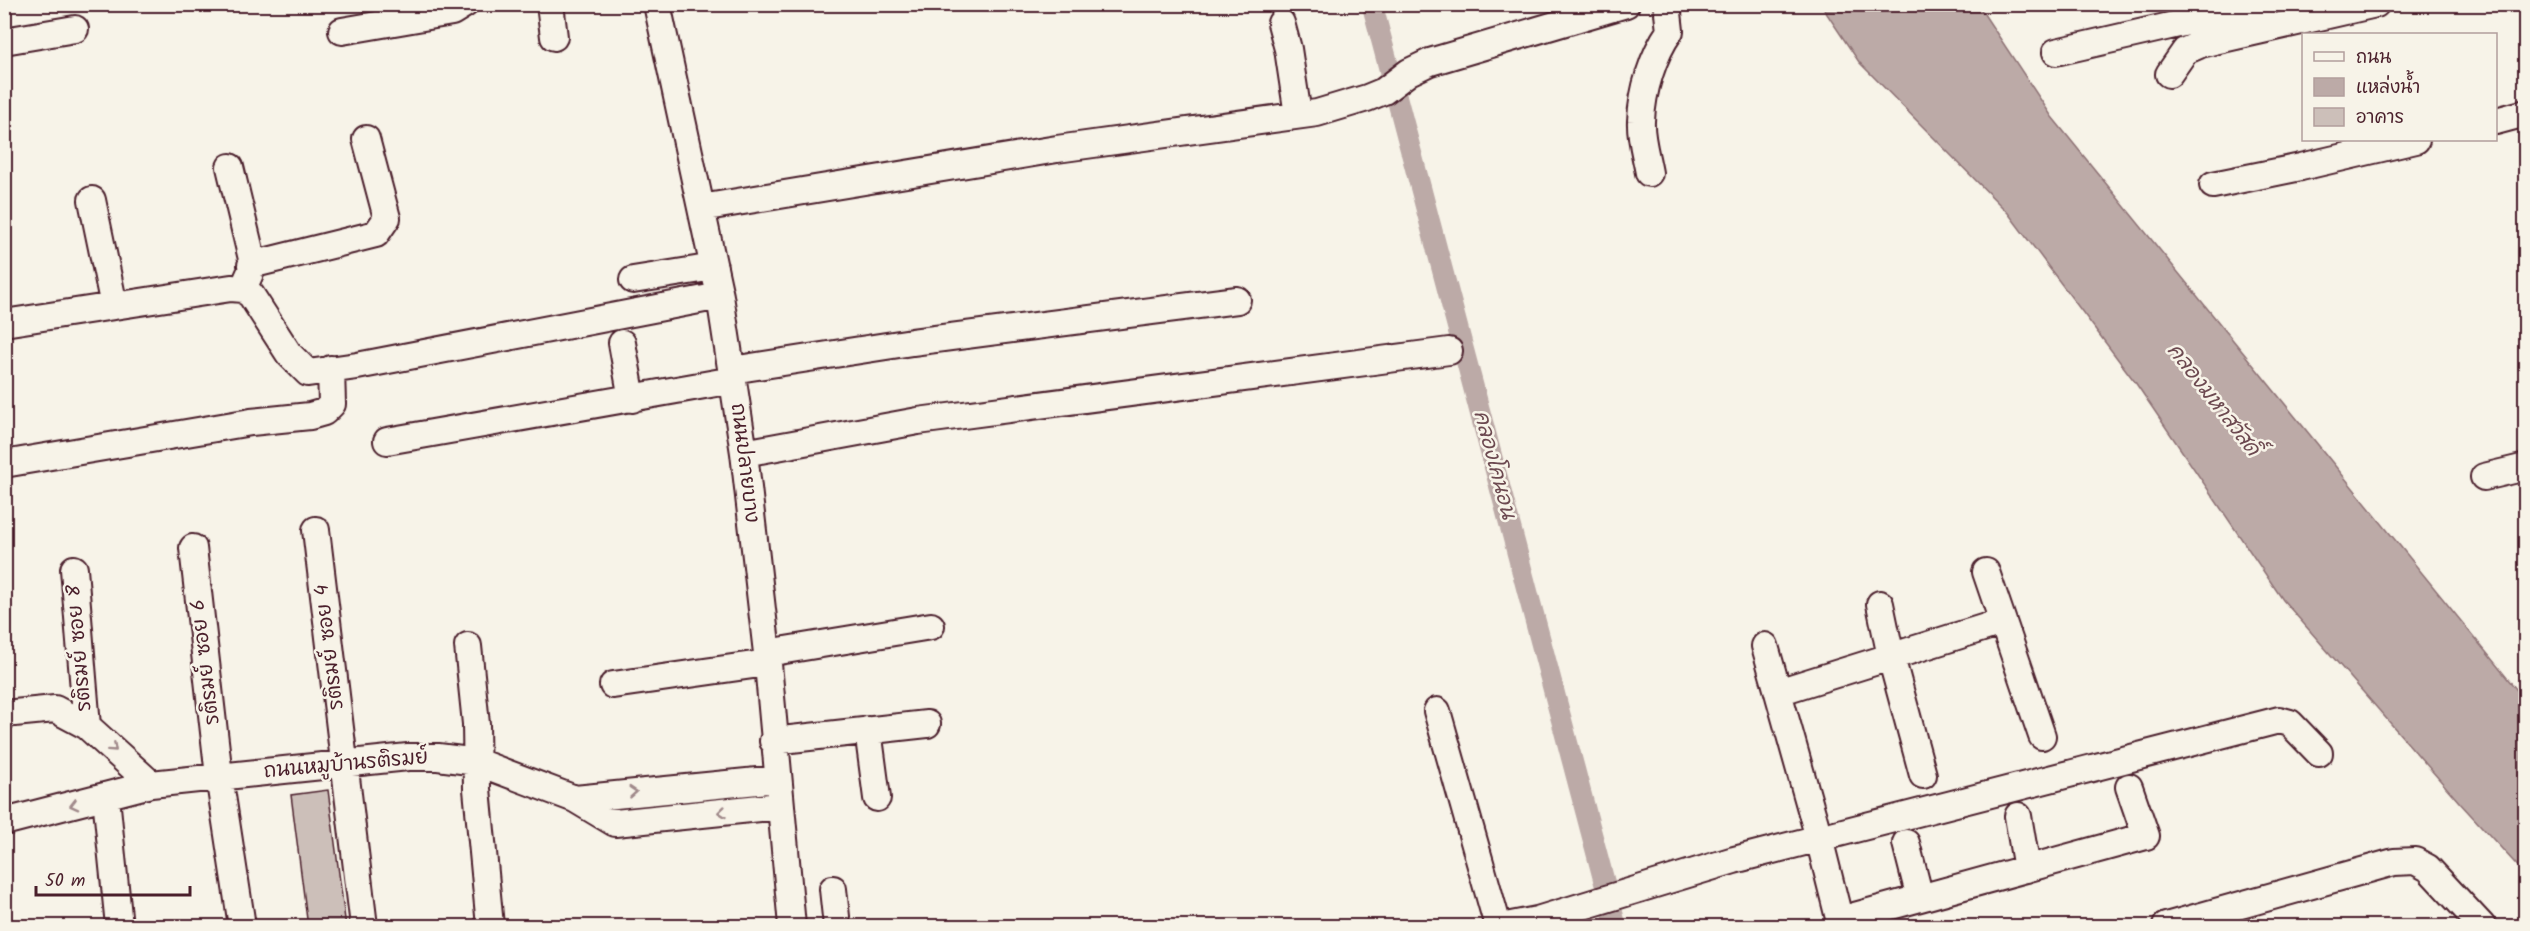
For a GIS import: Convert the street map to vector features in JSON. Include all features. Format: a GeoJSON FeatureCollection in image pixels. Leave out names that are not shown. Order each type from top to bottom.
{"type":"FeatureCollection","features":[{"type":"Feature","properties":{"kind":"street"},"geometry":{"type":"LineString","coordinates":[[342,31],[452,12],[465,4]]}},
{"type":"Feature","properties":{"kind":"street"},"geometry":{"type":"LineString","coordinates":[[550,4],[554,37]]}},
{"type":"Feature","properties":{"kind":"street","name":"ถนนปลายบาง"},"geometry":{"type":"LineString","coordinates":[[657,4],[720,296],[744,453],[767,658],[792,927]]}},
{"type":"Feature","properties":{"kind":"street"},"geometry":{"type":"LineString","coordinates":[[701,208],[1057,149],[1340,107],[1383,91],[1409,72],[1430,62],[1626,4]]}},
{"type":"Feature","properties":{"kind":"street"},"geometry":{"type":"LineString","coordinates":[[1649,173],[1640,122],[1652,62],[1670,31],[1667,4]]}},
{"type":"Feature","properties":{"kind":"street"},"geometry":{"type":"LineString","coordinates":[[2056,52],[2266,4]]}},
{"type":"Feature","properties":{"kind":"street"},"geometry":{"type":"LineString","coordinates":[[2169,74],[2185,51],[2201,44],[2376,4]]}},
{"type":"Feature","properties":{"kind":"street"},"geometry":{"type":"LineString","coordinates":[[1281,23],[1288,49],[1298,115]]}},
{"type":"Feature","properties":{"kind":"street"},"geometry":{"type":"LineString","coordinates":[[4,41],[75,29]]}},
{"type":"Feature","properties":{"kind":"street"},"geometry":{"type":"LineString","coordinates":[[2497,121],[2526,113]]}},
{"type":"Feature","properties":{"kind":"street"},"geometry":{"type":"LineString","coordinates":[[252,265],[376,234],[387,218],[366,139]]}},
{"type":"Feature","properties":{"kind":"street"},"geometry":{"type":"LineString","coordinates":[[2213,185],[2412,141]]}},
{"type":"Feature","properties":{"kind":"street"},"geometry":{"type":"LineString","coordinates":[[230,167],[252,265],[243,289]]}},
{"type":"Feature","properties":{"kind":"street"},"geometry":{"type":"LineString","coordinates":[[92,200],[114,306]]}},
{"type":"Feature","properties":{"kind":"street"},"geometry":{"type":"LineString","coordinates":[[633,280],[714,267]]}},
{"type":"Feature","properties":{"kind":"street"},"geometry":{"type":"LineString","coordinates":[[4,323],[231,288],[243,289],[251,295],[289,354],[308,373],[720,296]]}},
{"type":"Feature","properties":{"kind":"street"},"geometry":{"type":"LineString","coordinates":[[387,441],[632,399],[732,375],[912,342],[1237,300]]}},
{"type":"Feature","properties":{"kind":"street"},"geometry":{"type":"LineString","coordinates":[[622,343],[632,399]]}},
{"type":"Feature","properties":{"kind":"street"},"geometry":{"type":"LineString","coordinates":[[744,453],[918,421],[1449,351]]}},
{"type":"Feature","properties":{"kind":"street"},"geometry":{"type":"LineString","coordinates":[[4,464],[251,422],[310,417],[324,412],[332,404],[331,369]]}},
{"type":"Feature","properties":{"kind":"street"},"geometry":{"type":"LineString","coordinates":[[2484,477],[2526,467]]}},
{"type":"Feature","properties":{"kind":"street","name":"รติรมย์ ซอย 4"},"geometry":{"type":"LineString","coordinates":[[316,530],[364,927]]}},
{"type":"Feature","properties":{"kind":"street","name":"รติรมย์ ซอย 6"},"geometry":{"type":"LineString","coordinates":[[193,548],[219,776],[242,927]]}},
{"type":"Feature","properties":{"kind":"street","name":"รติรมย์ ซอย 8"},"geometry":{"type":"LineString","coordinates":[[74,569],[87,726]]}},
{"type":"Feature","properties":{"kind":"street"},"geometry":{"type":"LineString","coordinates":[[1986,572],[2042,736]]}},
{"type":"Feature","properties":{"kind":"street"},"geometry":{"type":"LineString","coordinates":[[1880,604],[1891,657],[1923,775]]}},
{"type":"Feature","properties":{"kind":"street"},"geometry":{"type":"LineString","coordinates":[[1778,692],[2002,622]]}},
{"type":"Feature","properties":{"kind":"street"},"geometry":{"type":"LineString","coordinates":[[613,685],[931,626]]}},
{"type":"Feature","properties":{"kind":"street"},"geometry":{"type":"LineString","coordinates":[[468,646],[476,724],[477,789],[490,927]]}},
{"type":"Feature","properties":{"kind":"street"},"geometry":{"type":"LineString","coordinates":[[1765,646],[1841,923],[1920,898],[2146,836],[2129,787]]}},
{"type":"Feature","properties":{"kind":"street"},"geometry":{"type":"LineString","coordinates":[[4,714],[55,709],[87,726],[151,784]]}},
{"type":"Feature","properties":{"kind":"street"},"geometry":{"type":"LineString","coordinates":[[1437,711],[1498,927]]}},
{"type":"Feature","properties":{"kind":"street"},"geometry":{"type":"LineString","coordinates":[[1506,927],[1537,920],[1734,860],[2279,720],[2290,723],[2319,753]]}},
{"type":"Feature","properties":{"kind":"street"},"geometry":{"type":"LineString","coordinates":[[774,741],[927,724]]}},
{"type":"Feature","properties":{"kind":"street"},"geometry":{"type":"LineString","coordinates":[[868,730],[877,798]]}},
{"type":"Feature","properties":{"kind":"street","name":"ถนนหมูบ้านรติรมย์"},"geometry":{"type":"LineString","coordinates":[[4,822],[106,798],[151,784],[408,757],[438,757],[477,762],[575,799],[615,823],[780,806]]}},
{"type":"Feature","properties":{"kind":"street"},"geometry":{"type":"LineString","coordinates":[[575,799],[777,779]]}},
{"type":"Feature","properties":{"kind":"street"},"geometry":{"type":"LineString","coordinates":[[106,798],[119,927]]}},
{"type":"Feature","properties":{"kind":"street"},"geometry":{"type":"LineString","coordinates":[[2018,816],[2027,869]]}},
{"type":"Feature","properties":{"kind":"street"},"geometry":{"type":"LineString","coordinates":[[1906,843],[1920,898]]}},
{"type":"Feature","properties":{"kind":"street"},"geometry":{"type":"LineString","coordinates":[[2166,927],[2394,862],[2415,861],[2428,868],[2482,927]]}},
{"type":"Feature","properties":{"kind":"street"},"geometry":{"type":"LineString","coordinates":[[833,889],[837,927]]}},
{"type":"Feature","properties":{"kind":"water","name":"คลองมหาสวัสดิ์"},"geometry":{"type":"Polygon","coordinates":[[[1821,5],[1978,5],[2052,117],[2525,700],[2525,874],[2459,802],[2283,600],[2135,382],[2008,213],[1859,62],[1821,5]]]}},
{"type":"Feature","properties":{"kind":"building"},"geometry":{"type":"Polygon","coordinates":[[[328,790],[346,927],[308,927],[291,795],[328,790]]]}},
{"type":"Feature","properties":{"kind":"waterway","name":"คลองโคนอน"},"geometry":{"type":"LineString","coordinates":[[1372,4],[1616,926]]}}]}
